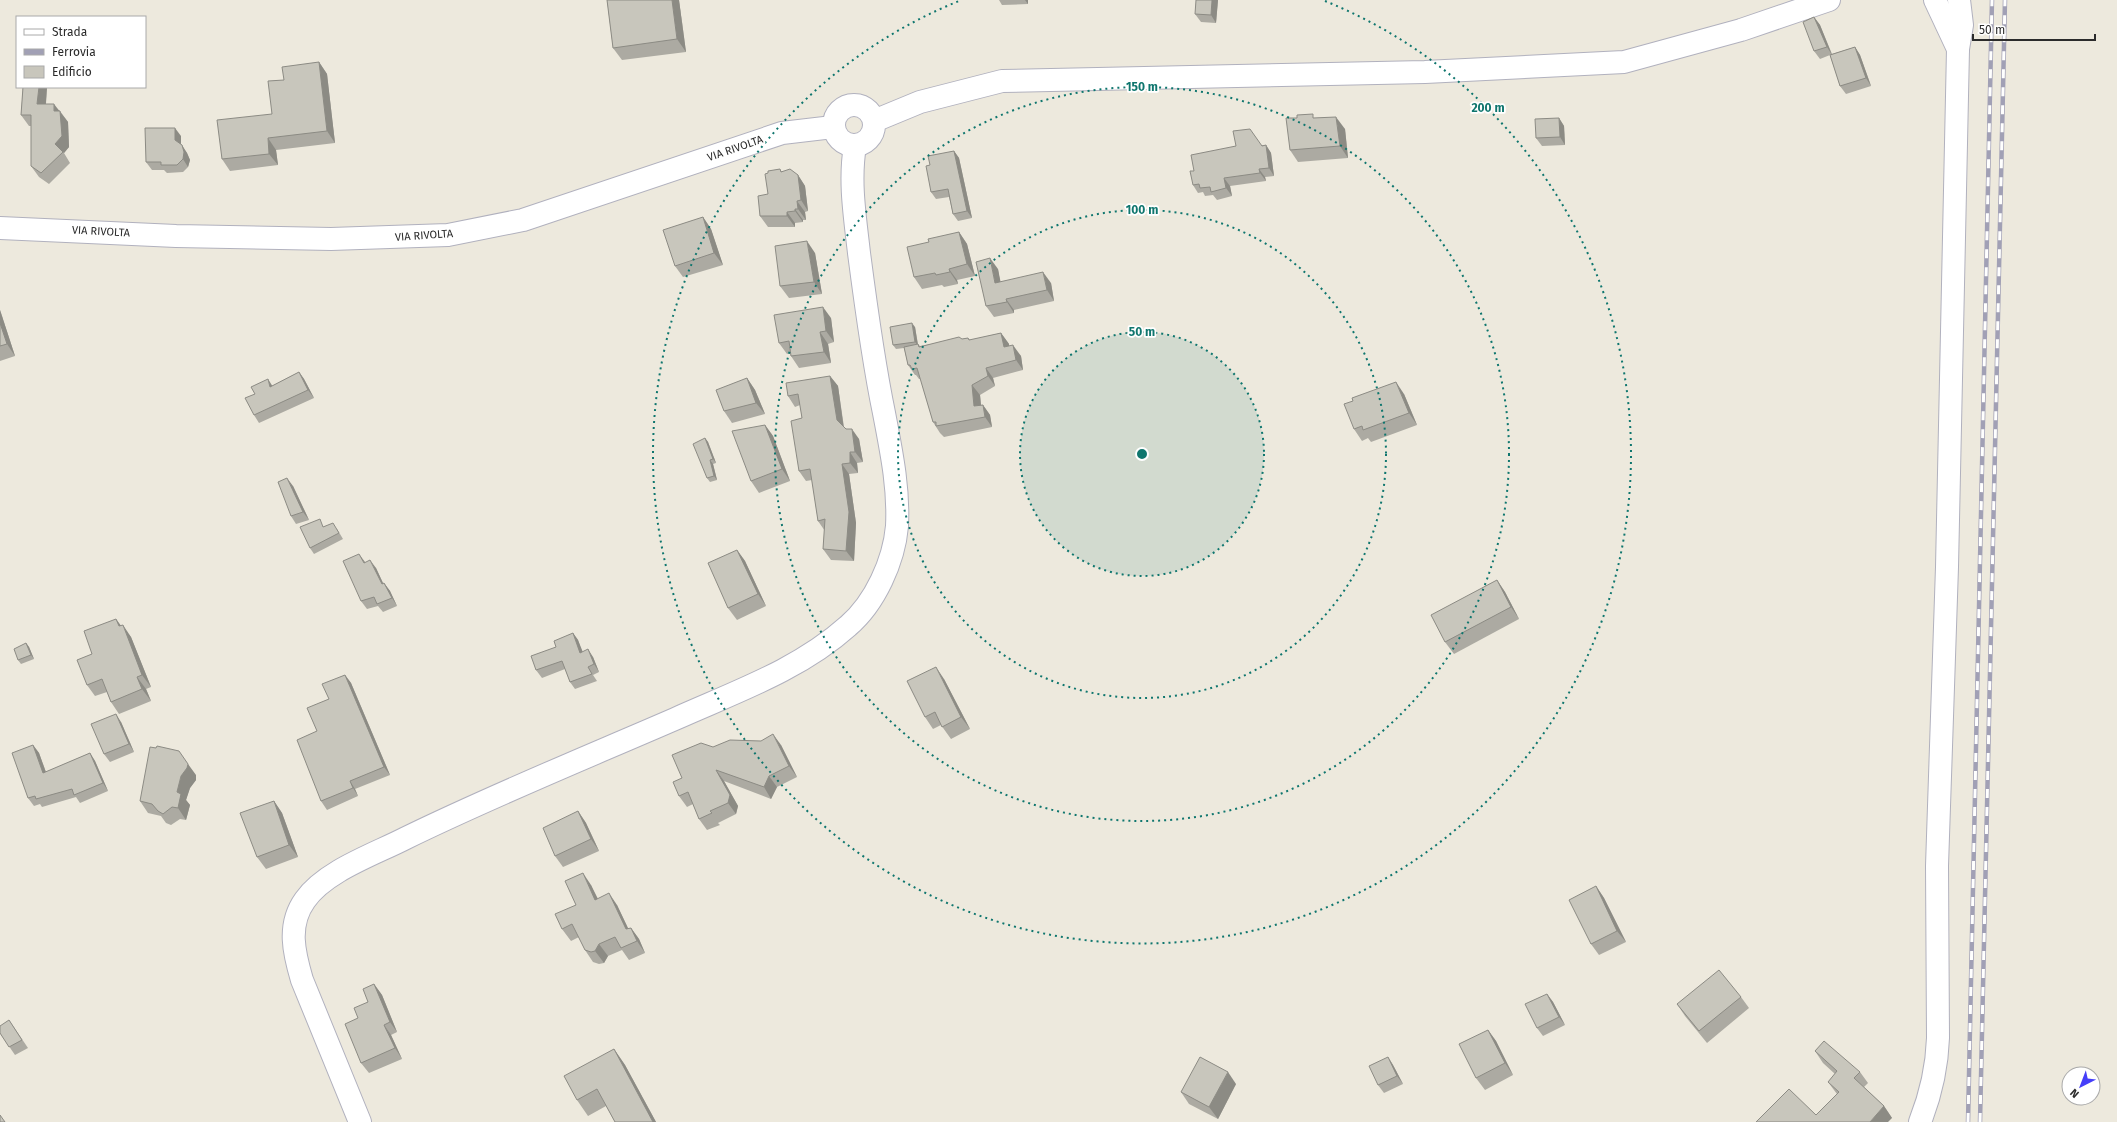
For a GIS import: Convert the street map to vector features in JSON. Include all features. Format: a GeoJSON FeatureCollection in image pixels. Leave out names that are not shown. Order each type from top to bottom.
{"type":"FeatureCollection","features":[{"type":"Feature","properties":{"kind":"street"},"geometry":{"type":"LineString","coordinates":[[874,121],[920,102],[1002,81],[1425,72],[1624,62],[1741,30],[1829,0]]}},
{"type":"Feature","properties":{"kind":"street"},"geometry":{"type":"LineString","coordinates":[[1935,0],[1958,49]]}},
{"type":"Feature","properties":{"kind":"street"},"geometry":{"type":"LineString","coordinates":[[1920,1122],[1930,1096],[1937,1065],[1938,1038],[1936,866],[1947,567],[1958,49],[1962,25],[1959,0]]}},
{"type":"Feature","properties":{"kind":"street"},"geometry":{"type":"LineString","coordinates":[[848,106],[862,106],[867,110],[874,121],[874,127],[869,139],[864,143],[855,146],[845,144],[839,140],[833,127],[837,114],[848,106]]}},
{"type":"Feature","properties":{"kind":"street","name":"VIA RIVOLTA"},"geometry":{"type":"LineString","coordinates":[[0,228],[176,236],[331,239],[448,235],[523,220],[782,133],[833,127]]}},
{"type":"Feature","properties":{"kind":"street"},"geometry":{"type":"LineString","coordinates":[[360,1122],[302,980],[296,960],[293,940],[295,920],[304,901],[318,886],[355,864],[448,817],[735,692],[809,657],[851,624],[869,602],[881,580],[892,554],[896,528],[897,504],[895,474],[870,338],[854,214],[853,160],[855,146]]}},
{"type":"Feature","properties":{"kind":"building"},"geometry":{"type":"Polygon","coordinates":[[[607,0],[672,0],[677,39],[613,48],[607,0]]]}},
{"type":"Feature","properties":{"kind":"building"},"geometry":{"type":"Polygon","coordinates":[[[1196,0],[1212,0],[1211,15],[1195,14],[1196,0]]]}},
{"type":"Feature","properties":{"kind":"building"},"geometry":{"type":"Polygon","coordinates":[[[1814,17],[1827,47],[1814,51],[1803,22],[1814,17]]]}},
{"type":"Feature","properties":{"kind":"building"},"geometry":{"type":"Polygon","coordinates":[[[1855,47],[1866,78],[1840,86],[1830,55],[1855,47]]]}},
{"type":"Feature","properties":{"kind":"building"},"geometry":{"type":"Polygon","coordinates":[[[319,62],[327,131],[268,138],[269,154],[222,159],[217,120],[272,114],[268,81],[284,80],[282,67],[319,62]]]}},
{"type":"Feature","properties":{"kind":"building"},"geometry":{"type":"Polygon","coordinates":[[[23,88],[39,88],[37,104],[54,104],[54,111],[60,111],[62,136],[55,144],[63,152],[41,173],[31,166],[31,115],[21,115],[23,88]]]}},
{"type":"Feature","properties":{"kind":"building"},"geometry":{"type":"Polygon","coordinates":[[[1313,114],[1313,118],[1336,117],[1340,146],[1290,150],[1286,118],[1297,118],[1297,115],[1313,114]]]}},
{"type":"Feature","properties":{"kind":"building"},"geometry":{"type":"Polygon","coordinates":[[[1559,118],[1560,137],[1536,138],[1535,119],[1559,118]]]}},
{"type":"Feature","properties":{"kind":"building"},"geometry":{"type":"Polygon","coordinates":[[[145,128],[175,128],[175,140],[182,145],[184,152],[183,159],[177,165],[161,165],[161,162],[146,162],[145,128]]]}},
{"type":"Feature","properties":{"kind":"building"},"geometry":{"type":"Polygon","coordinates":[[[1250,129],[1262,146],[1266,145],[1269,168],[1259,169],[1260,173],[1224,178],[1226,188],[1211,192],[1210,187],[1200,188],[1199,184],[1193,185],[1190,171],[1194,171],[1191,155],[1236,146],[1233,131],[1250,129]]]}},
{"type":"Feature","properties":{"kind":"building"},"geometry":{"type":"Polygon","coordinates":[[[954,151],[967,211],[953,214],[948,189],[931,192],[926,166],[930,165],[928,156],[954,151]]]}},
{"type":"Feature","properties":{"kind":"building"},"geometry":{"type":"Polygon","coordinates":[[[780,169],[781,172],[790,169],[798,175],[801,200],[797,201],[798,209],[787,212],[787,216],[760,216],[758,196],[768,194],[765,174],[768,173],[768,171],[780,169]]]}},
{"type":"Feature","properties":{"kind":"building"},"geometry":{"type":"Polygon","coordinates":[[[703,217],[714,253],[675,266],[663,230],[703,217]]]}},
{"type":"Feature","properties":{"kind":"building"},"geometry":{"type":"Polygon","coordinates":[[[959,232],[967,264],[949,269],[950,272],[914,277],[907,247],[929,242],[928,239],[959,232]]]}},
{"type":"Feature","properties":{"kind":"building"},"geometry":{"type":"Polygon","coordinates":[[[807,241],[814,282],[780,286],[775,246],[807,241]]]}},
{"type":"Feature","properties":{"kind":"building"},"geometry":{"type":"Polygon","coordinates":[[[990,258],[995,283],[1043,272],[1047,290],[1006,299],[1007,302],[986,306],[976,262],[990,258]]]}},
{"type":"Feature","properties":{"kind":"building"},"geometry":{"type":"Polygon","coordinates":[[[823,307],[826,331],[820,332],[824,352],[791,356],[789,341],[779,343],[774,315],[823,307]]]}},
{"type":"Feature","properties":{"kind":"building"},"geometry":{"type":"Polygon","coordinates":[[[0,323],[7,344],[0,346],[0,323]]]}},
{"type":"Feature","properties":{"kind":"building"},"geometry":{"type":"Polygon","coordinates":[[[912,323],[915,342],[893,345],[890,327],[912,323]]]}},
{"type":"Feature","properties":{"kind":"building"},"geometry":{"type":"Polygon","coordinates":[[[1001,333],[1004,347],[1013,345],[1016,360],[986,368],[988,376],[972,385],[974,406],[983,405],[985,417],[936,426],[936,422],[933,422],[917,368],[912,369],[910,365],[908,365],[904,347],[918,344],[919,347],[959,337],[962,339],[968,338],[969,340],[1001,333]]]}},
{"type":"Feature","properties":{"kind":"building"},"geometry":{"type":"Polygon","coordinates":[[[299,372],[308,390],[254,415],[245,398],[255,394],[251,387],[268,379],[270,387],[299,372]]]}},
{"type":"Feature","properties":{"kind":"building"},"geometry":{"type":"Polygon","coordinates":[[[830,376],[837,420],[846,429],[852,429],[855,452],[850,452],[850,463],[842,464],[849,512],[846,551],[823,549],[825,519],[818,521],[810,469],[799,471],[791,421],[802,418],[798,394],[788,396],[786,383],[830,376]]]}},
{"type":"Feature","properties":{"kind":"building"},"geometry":{"type":"Polygon","coordinates":[[[747,378],[756,403],[724,411],[716,390],[747,378]]]}},
{"type":"Feature","properties":{"kind":"building"},"geometry":{"type":"Polygon","coordinates":[[[1396,382],[1409,413],[1363,430],[1362,426],[1354,429],[1344,404],[1353,401],[1352,398],[1396,382]]]}},
{"type":"Feature","properties":{"kind":"building"},"geometry":{"type":"Polygon","coordinates":[[[765,425],[782,469],[751,481],[732,431],[765,425]]]}},
{"type":"Feature","properties":{"kind":"building"},"geometry":{"type":"Polygon","coordinates":[[[705,438],[713,459],[710,460],[714,476],[707,478],[693,444],[705,438]]]}},
{"type":"Feature","properties":{"kind":"building"},"geometry":{"type":"Polygon","coordinates":[[[287,478],[303,512],[291,516],[278,482],[287,478]]]}},
{"type":"Feature","properties":{"kind":"building"},"geometry":{"type":"Polygon","coordinates":[[[320,519],[323,527],[333,523],[339,533],[310,548],[300,527],[320,519]]]}},
{"type":"Feature","properties":{"kind":"building"},"geometry":{"type":"Polygon","coordinates":[[[737,550],[758,594],[728,608],[708,563],[737,550]]]}},
{"type":"Feature","properties":{"kind":"building"},"geometry":{"type":"Polygon","coordinates":[[[359,554],[364,563],[370,560],[382,584],[384,583],[392,598],[377,604],[374,597],[361,601],[343,561],[359,554]]]}},
{"type":"Feature","properties":{"kind":"building"},"geometry":{"type":"Polygon","coordinates":[[[1497,580],[1511,607],[1445,642],[1431,615],[1497,580]]]}},
{"type":"Feature","properties":{"kind":"building"},"geometry":{"type":"Polygon","coordinates":[[[116,619],[119,626],[123,625],[142,675],[137,677],[142,689],[111,702],[102,679],[87,685],[77,660],[92,654],[84,631],[116,619]]]}},
{"type":"Feature","properties":{"kind":"building"},"geometry":{"type":"Polygon","coordinates":[[[573,633],[580,653],[588,649],[594,664],[588,667],[592,674],[570,682],[562,661],[536,670],[531,656],[556,647],[554,641],[573,633]]]}},
{"type":"Feature","properties":{"kind":"building"},"geometry":{"type":"Polygon","coordinates":[[[26,643],[31,655],[18,660],[14,649],[26,643]]]}},
{"type":"Feature","properties":{"kind":"building"},"geometry":{"type":"Polygon","coordinates":[[[936,667],[961,717],[942,727],[935,712],[925,717],[907,681],[936,667]]]}},
{"type":"Feature","properties":{"kind":"building"},"geometry":{"type":"Polygon","coordinates":[[[345,675],[384,767],[350,781],[353,788],[321,801],[297,740],[317,731],[307,708],[329,699],[322,684],[345,675]]]}},
{"type":"Feature","properties":{"kind":"building"},"geometry":{"type":"Polygon","coordinates":[[[116,714],[129,744],[104,754],[91,724],[116,714]]]}},
{"type":"Feature","properties":{"kind":"building"},"geometry":{"type":"Polygon","coordinates":[[[773,734],[789,766],[769,776],[764,787],[716,770],[730,795],[728,803],[710,811],[712,813],[699,819],[688,792],[679,796],[673,782],[682,778],[672,755],[701,743],[713,747],[730,740],[761,741],[773,734]]]}},
{"type":"Feature","properties":{"kind":"building"},"geometry":{"type":"Polygon","coordinates":[[[33,745],[43,773],[90,753],[103,783],[74,795],[72,789],[36,799],[35,796],[28,798],[12,753],[33,745]]]}},
{"type":"Feature","properties":{"kind":"building"},"geometry":{"type":"Polygon","coordinates":[[[157,746],[179,751],[188,764],[181,776],[177,792],[181,794],[178,808],[172,807],[163,814],[152,804],[140,801],[150,747],[156,748],[157,746]]]}},
{"type":"Feature","properties":{"kind":"building"},"geometry":{"type":"Polygon","coordinates":[[[274,801],[289,845],[257,857],[240,813],[274,801]]]}},
{"type":"Feature","properties":{"kind":"building"},"geometry":{"type":"Polygon","coordinates":[[[578,811],[591,839],[555,856],[543,828],[578,811]]]}},
{"type":"Feature","properties":{"kind":"building"},"geometry":{"type":"Polygon","coordinates":[[[583,873],[595,900],[609,893],[626,929],[631,928],[637,941],[621,948],[615,937],[599,944],[595,951],[591,952],[585,950],[572,924],[562,929],[555,914],[576,905],[565,881],[583,873]]]}},
{"type":"Feature","properties":{"kind":"building"},"geometry":{"type":"Polygon","coordinates":[[[1596,886],[1617,931],[1591,944],[1569,900],[1596,886]]]}},
{"type":"Feature","properties":{"kind":"building"},"geometry":{"type":"Polygon","coordinates":[[[1719,970],[1741,997],[1699,1031],[1677,1004],[1719,970]]]}},
{"type":"Feature","properties":{"kind":"building"},"geometry":{"type":"Polygon","coordinates":[[[374,984],[390,1022],[384,1025],[395,1048],[361,1063],[345,1024],[358,1018],[354,1008],[368,1002],[363,989],[374,984]]]}},
{"type":"Feature","properties":{"kind":"building"},"geometry":{"type":"Polygon","coordinates":[[[1547,994],[1559,1017],[1537,1028],[1525,1004],[1547,994]]]}},
{"type":"Feature","properties":{"kind":"building"},"geometry":{"type":"Polygon","coordinates":[[[9,1020],[22,1040],[9,1047],[0,1033],[0,1026],[9,1020]]]}},
{"type":"Feature","properties":{"kind":"building"},"geometry":{"type":"Polygon","coordinates":[[[1488,1030],[1505,1063],[1476,1078],[1459,1044],[1488,1030]]]}},
{"type":"Feature","properties":{"kind":"building"},"geometry":{"type":"Polygon","coordinates":[[[1824,1041],[1860,1072],[1854,1078],[1884,1106],[1870,1122],[1756,1122],[1789,1089],[1816,1115],[1839,1092],[1828,1082],[1837,1071],[1815,1051],[1824,1041]]]}},
{"type":"Feature","properties":{"kind":"building"},"geometry":{"type":"Polygon","coordinates":[[[614,1049],[653,1122],[615,1122],[597,1089],[577,1100],[564,1076],[614,1049]]]}},
{"type":"Feature","properties":{"kind":"building"},"geometry":{"type":"Polygon","coordinates":[[[1200,1057],[1228,1072],[1209,1107],[1181,1092],[1200,1057]]]}},
{"type":"Feature","properties":{"kind":"building"},"geometry":{"type":"Polygon","coordinates":[[[1388,1057],[1397,1076],[1378,1085],[1369,1066],[1388,1057]]]}},
{"type":"Feature","properties":{"kind":"building"},"geometry":{"type":"Polygon","coordinates":[[[0,1115],[5,1122],[0,1122],[0,1115]]]}},
{"type":"Feature","properties":{"kind":"railway"},"geometry":{"type":"LineString","coordinates":[[1968,1122],[1992,0]]}},
{"type":"Feature","properties":{"kind":"railway"},"geometry":{"type":"LineString","coordinates":[[1980,1122],[2005,0]]}}]}
